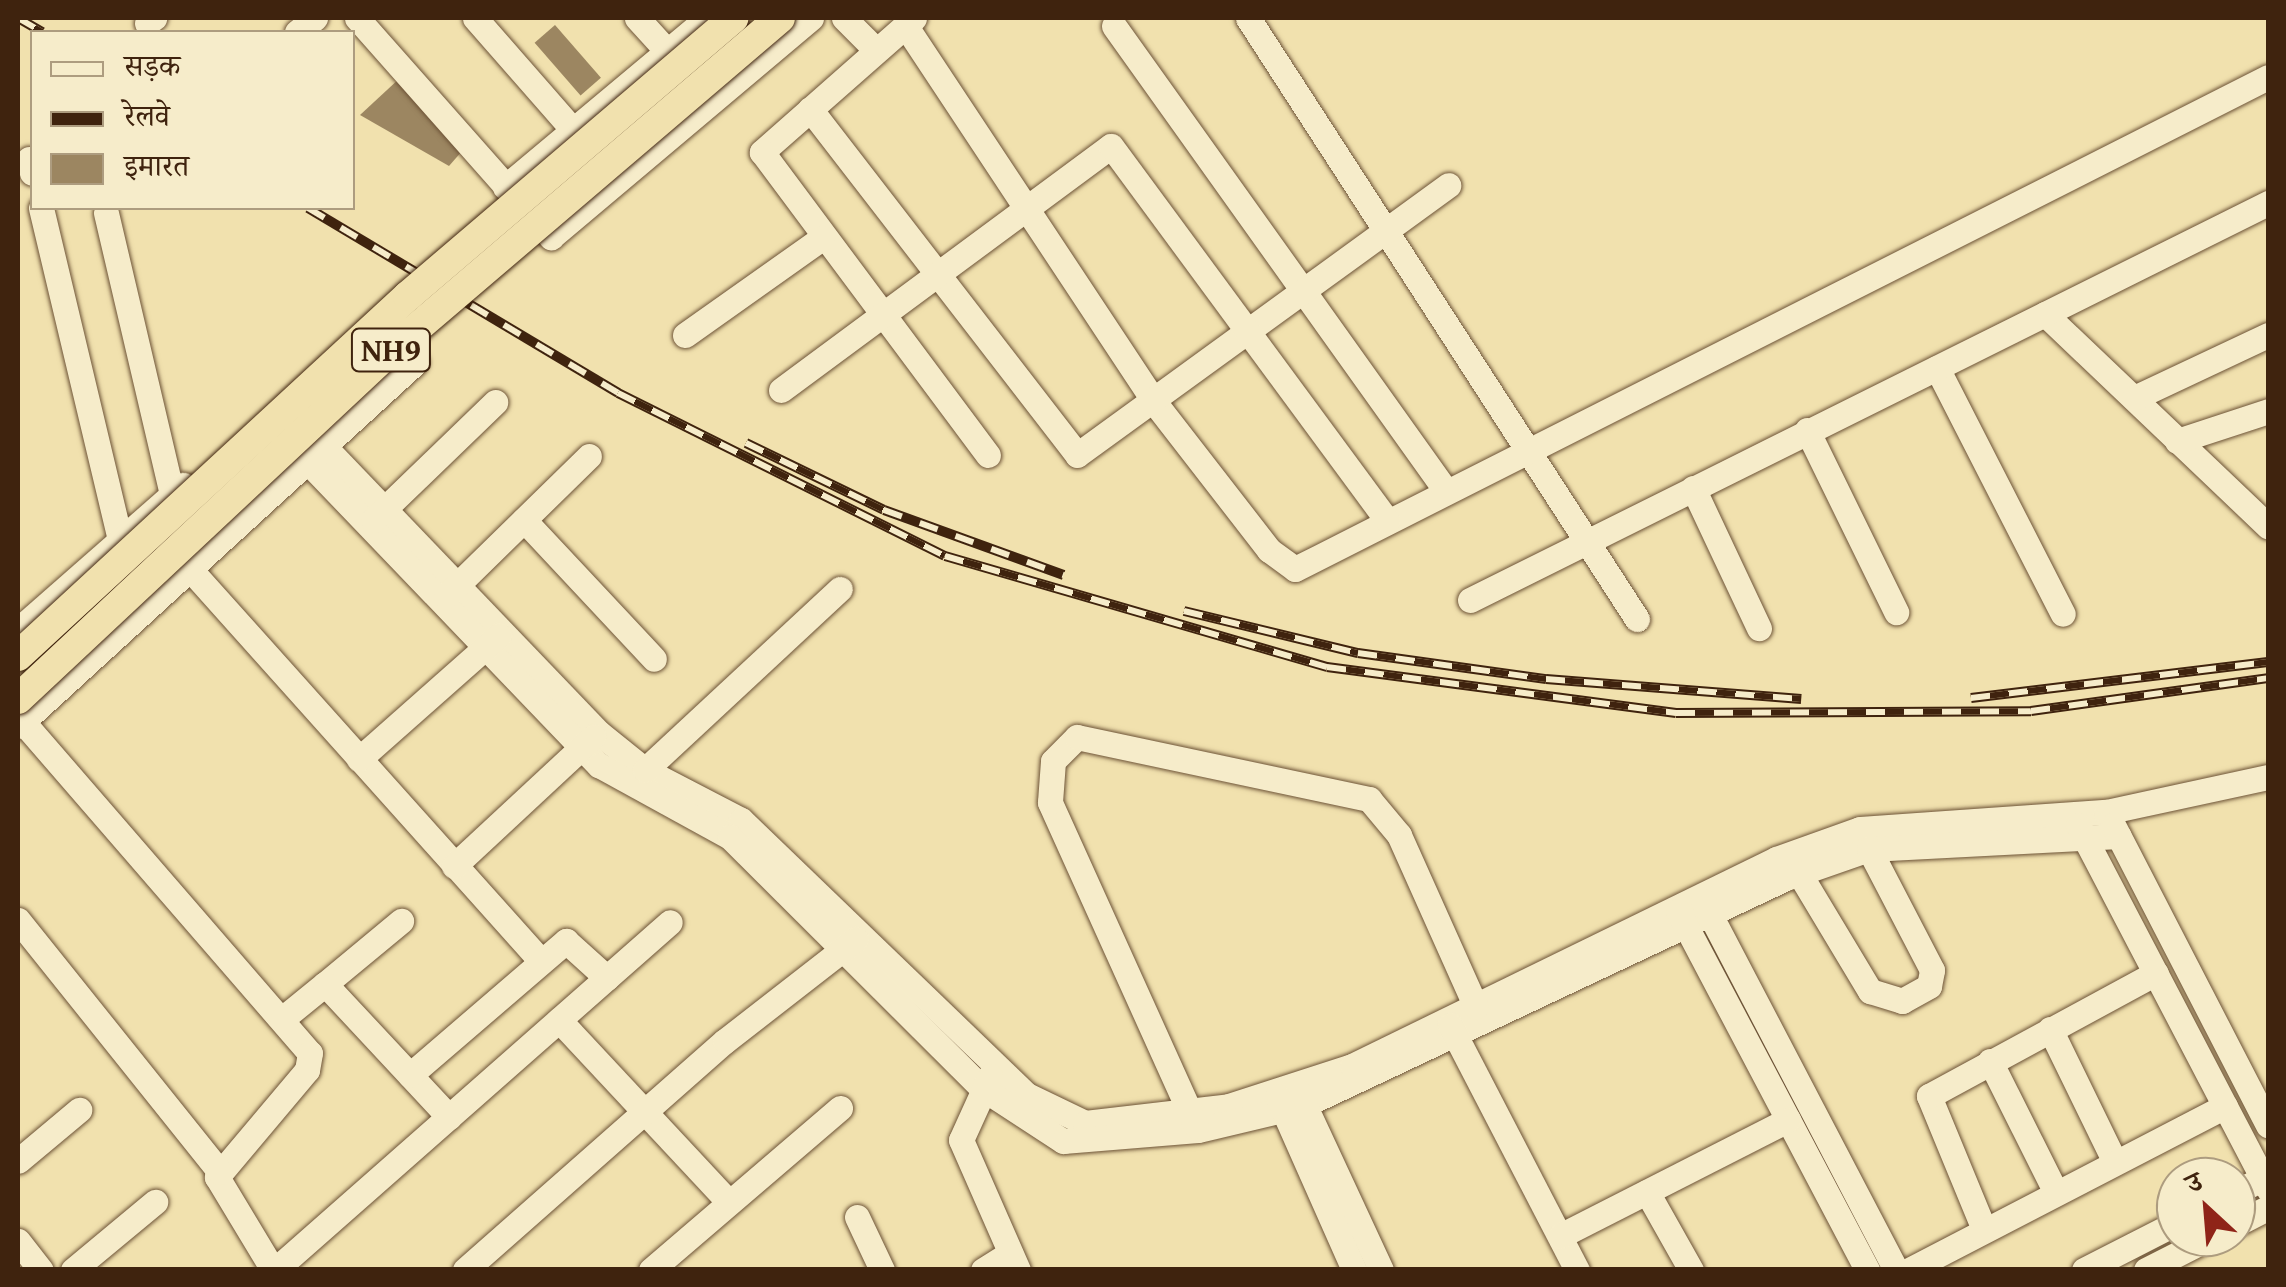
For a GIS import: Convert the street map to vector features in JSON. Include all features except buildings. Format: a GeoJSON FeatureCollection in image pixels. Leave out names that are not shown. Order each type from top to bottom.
{"type":"FeatureCollection","features":[{"type":"Feature","properties":{"kind":"main road","name":"NH9"},"geometry":{"type":"LineString","coordinates":[[18,656],[408,296],[734,18]]}},
{"type":"Feature","properties":{"kind":"main road","name":"NH9"},"geometry":{"type":"LineString","coordinates":[[19,716],[392,349],[780,18]]}},
{"type":"Feature","properties":{"kind":"street"},"geometry":{"type":"LineString","coordinates":[[356,18],[554,236],[811,18]]}},
{"type":"Feature","properties":{"kind":"street"},"geometry":{"type":"LineString","coordinates":[[475,18],[572,130]]}},
{"type":"Feature","properties":{"kind":"street"},"geometry":{"type":"LineString","coordinates":[[638,18],[667,52]]}},
{"type":"Feature","properties":{"kind":"street"},"geometry":{"type":"LineString","coordinates":[[505,186],[707,18]]}},
{"type":"Feature","properties":{"kind":"street"},"geometry":{"type":"LineString","coordinates":[[844,18],[876,50]]}},
{"type":"Feature","properties":{"kind":"street"},"geometry":{"type":"LineString","coordinates":[[1248,18],[1528,449],[1592,538],[1636,619]]}},
{"type":"Feature","properties":{"kind":"street"},"geometry":{"type":"LineString","coordinates":[[988,455],[822,238],[762,152],[910,21],[1020,211],[1155,403],[1290,568],[2268,77]]}},
{"type":"Feature","properties":{"kind":"street"},"geometry":{"type":"LineString","coordinates":[[1114,26],[1300,295],[1446,490]]}},
{"type":"Feature","properties":{"kind":"street"},"geometry":{"type":"LineString","coordinates":[[810,109],[933,276],[1077,456],[1155,403],[1448,186]]}},
{"type":"Feature","properties":{"kind":"street"},"geometry":{"type":"LineString","coordinates":[[781,390],[1111,146],[1387,521]]}},
{"type":"Feature","properties":{"kind":"street"},"geometry":{"type":"LineString","coordinates":[[1470,600],[2268,203]]}},
{"type":"Feature","properties":{"kind":"street"},"geometry":{"type":"LineString","coordinates":[[41,210],[120,539]]}},
{"type":"Feature","properties":{"kind":"street"},"geometry":{"type":"LineString","coordinates":[[106,212],[172,494]]}},
{"type":"Feature","properties":{"kind":"street"},"geometry":{"type":"LineString","coordinates":[[685,335],[822,238]]}},
{"type":"Feature","properties":{"kind":"street"},"geometry":{"type":"LineString","coordinates":[[2045,314],[2268,526]]}},
{"type":"Feature","properties":{"kind":"street"},"geometry":{"type":"LineString","coordinates":[[2134,398],[2268,335]]}},
{"type":"Feature","properties":{"kind":"street"},"geometry":{"type":"LineString","coordinates":[[416,362],[190,568],[19,716],[310,1052],[308,1070],[220,1172],[218,1191],[274,1270],[670,922]]}},
{"type":"Feature","properties":{"kind":"street"},"geometry":{"type":"LineString","coordinates":[[1937,368],[2062,614]]}},
{"type":"Feature","properties":{"kind":"street"},"geometry":{"type":"LineString","coordinates":[[378,515],[495,402]]}},
{"type":"Feature","properties":{"kind":"street"},"geometry":{"type":"LineString","coordinates":[[18,630],[278,404],[316,453],[636,792],[730,836],[853,942]]}},
{"type":"Feature","properties":{"kind":"street"},"geometry":{"type":"LineString","coordinates":[[2177,441],[2268,411]]}},
{"type":"Feature","properties":{"kind":"street"},"geometry":{"type":"LineString","coordinates":[[1807,430],[1896,612]]}},
{"type":"Feature","properties":{"kind":"street"},"geometry":{"type":"LineString","coordinates":[[450,592],[589,456]]}},
{"type":"Feature","properties":{"kind":"street"},"geometry":{"type":"LineString","coordinates":[[1694,488],[1759,628]]}},
{"type":"Feature","properties":{"kind":"street"},"geometry":{"type":"LineString","coordinates":[[524,520],[654,659]]}},
{"type":"Feature","properties":{"kind":"street"},"geometry":{"type":"LineString","coordinates":[[190,568],[542,961]]}},
{"type":"Feature","properties":{"kind":"street"},"geometry":{"type":"LineString","coordinates":[[645,770],[840,589]]}},
{"type":"Feature","properties":{"kind":"street"},"geometry":{"type":"LineString","coordinates":[[359,759],[495,639]]}},
{"type":"Feature","properties":{"kind":"street"},"geometry":{"type":"LineString","coordinates":[[1194,1122],[1050,802],[1053,761],[1077,737],[1368,799],[1398,835],[1476,1007]]}},
{"type":"Feature","properties":{"kind":"street"},"geometry":{"type":"LineString","coordinates":[[454,866],[590,740]]}},
{"type":"Feature","properties":{"kind":"street"},"geometry":{"type":"LineString","coordinates":[[590,740],[741,820],[853,942],[989,1078],[1063,1142],[1194,1122],[1290,1098],[1452,1029],[1860,830],[2106,812],[2268,777]]}},
{"type":"Feature","properties":{"kind":"street"},"geometry":{"type":"LineString","coordinates":[[2072,812],[2267,1181]]}},
{"type":"Feature","properties":{"kind":"street"},"geometry":{"type":"LineString","coordinates":[[2106,812],[2268,1124]]}},
{"type":"Feature","properties":{"kind":"street"},"geometry":{"type":"LineString","coordinates":[[1706,905],[1869,849],[2119,836]]}},
{"type":"Feature","properties":{"kind":"street"},"geometry":{"type":"LineString","coordinates":[[1799,873],[1870,992],[1886,1003],[1902,1001],[1929,986],[1932,970],[1869,849]]}},
{"type":"Feature","properties":{"kind":"street"},"geometry":{"type":"LineString","coordinates":[[1706,905],[1896,1270]]}},
{"type":"Feature","properties":{"kind":"street"},"geometry":{"type":"LineString","coordinates":[[1452,1029],[1476,1007],[1682,917]]}},
{"type":"Feature","properties":{"kind":"street"},"geometry":{"type":"LineString","coordinates":[[1682,917],[1867,1270]]}},
{"type":"Feature","properties":{"kind":"street"},"geometry":{"type":"LineString","coordinates":[[18,920],[220,1172]]}},
{"type":"Feature","properties":{"kind":"street"},"geometry":{"type":"LineString","coordinates":[[282,1019],[401,921]]}},
{"type":"Feature","properties":{"kind":"street"},"geometry":{"type":"LineString","coordinates":[[410,1075],[542,961],[572,942],[607,978]]}},
{"type":"Feature","properties":{"kind":"street"},"geometry":{"type":"LineString","coordinates":[[465,1270],[644,1110],[853,942]]}},
{"type":"Feature","properties":{"kind":"street"},"geometry":{"type":"LineString","coordinates":[[1984,1227],[1927,1100],[1990,1061],[2156,973]]}},
{"type":"Feature","properties":{"kind":"street"},"geometry":{"type":"LineString","coordinates":[[325,984],[449,1117]]}},
{"type":"Feature","properties":{"kind":"street"},"geometry":{"type":"LineString","coordinates":[[559,1020],[728,1200]]}},
{"type":"Feature","properties":{"kind":"street"},"geometry":{"type":"LineString","coordinates":[[1452,1029],[1577,1270]]}},
{"type":"Feature","properties":{"kind":"street"},"geometry":{"type":"LineString","coordinates":[[2050,1030],[2114,1160]]}},
{"type":"Feature","properties":{"kind":"street"},"geometry":{"type":"LineString","coordinates":[[1990,1061],[2055,1191]]}},
{"type":"Feature","properties":{"kind":"street"},"geometry":{"type":"LineString","coordinates":[[983,1270],[1014,1261],[961,1140],[989,1078]]}},
{"type":"Feature","properties":{"kind":"street"},"geometry":{"type":"LineString","coordinates":[[1290,1098],[1354,1270]]}},
{"type":"Feature","properties":{"kind":"street"},"geometry":{"type":"LineString","coordinates":[[1290,1098],[1381,1270]]}},
{"type":"Feature","properties":{"kind":"street"},"geometry":{"type":"LineString","coordinates":[[1908,1270],[1984,1227],[2225,1106]]}},
{"type":"Feature","properties":{"kind":"street"},"geometry":{"type":"LineString","coordinates":[[651,1270],[728,1200],[840,1108]]}},
{"type":"Feature","properties":{"kind":"street"},"geometry":{"type":"LineString","coordinates":[[18,1161],[78,1110]]}},
{"type":"Feature","properties":{"kind":"street"},"geometry":{"type":"LineString","coordinates":[[1560,1236],[1788,1120]]}},
{"type":"Feature","properties":{"kind":"street"},"geometry":{"type":"LineString","coordinates":[[1647,1192],[1691,1270]]}},
{"type":"Feature","properties":{"kind":"street"},"geometry":{"type":"LineString","coordinates":[[73,1270],[155,1202]]}},
{"type":"Feature","properties":{"kind":"street"},"geometry":{"type":"LineString","coordinates":[[857,1217],[876,1266]]}},
{"type":"Feature","properties":{"kind":"street"},"geometry":{"type":"LineString","coordinates":[[2084,1270],[2156,1232]]}},
{"type":"Feature","properties":{"kind":"street"},"geometry":{"type":"LineString","coordinates":[[18,1241],[42,1270]]}},
{"type":"Feature","properties":{"kind":"street"},"geometry":{"type":"LineString","coordinates":[[2146,1270],[2171,1257]]}},
{"type":"Feature","properties":{"kind":"railway"},"geometry":{"type":"LineString","coordinates":[[18,18],[39,30]]}},
{"type":"Feature","properties":{"kind":"railway"},"geometry":{"type":"LineString","coordinates":[[311,210],[618,393],[945,556],[1327,667],[1676,713],[2031,711],[2268,678]]}},
{"type":"Feature","properties":{"kind":"railway"},"geometry":{"type":"LineString","coordinates":[[746,443],[884,510],[1064,575]]}},
{"type":"Feature","properties":{"kind":"railway"},"geometry":{"type":"LineString","coordinates":[[1184,611],[1358,653],[1546,679],[1801,699]]}},
{"type":"Feature","properties":{"kind":"railway"},"geometry":{"type":"LineString","coordinates":[[1971,698],[2268,662]]}}]}
